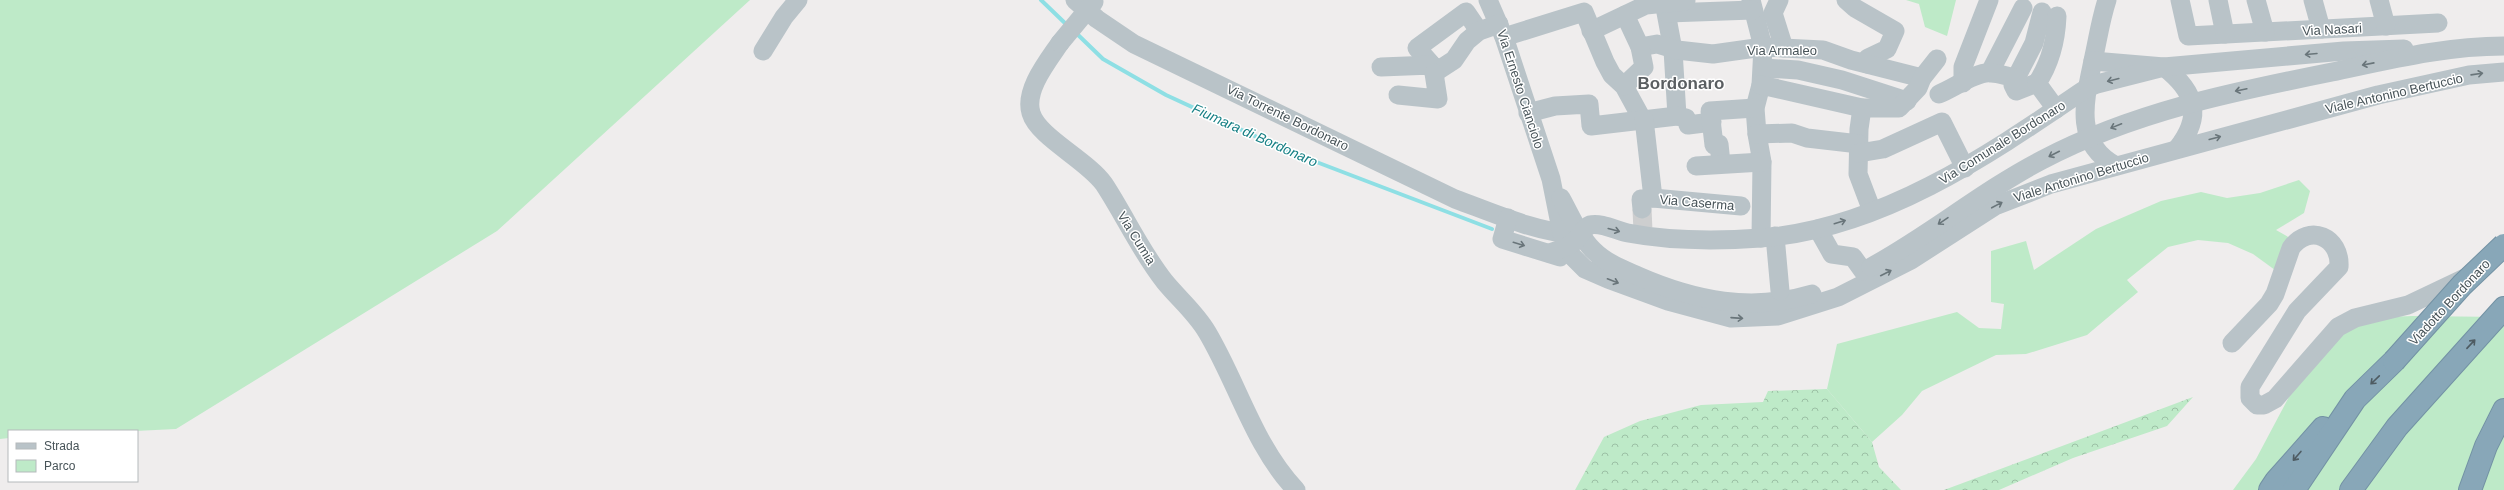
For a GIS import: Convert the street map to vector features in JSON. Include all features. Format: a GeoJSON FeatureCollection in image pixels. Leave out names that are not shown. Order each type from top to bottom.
{"type":"FeatureCollection","features":[{"type":"Feature","properties":{"kind":"highway","name":"Viadotto Bordonaro"},"geometry":{"type":"LineString","coordinates":[[2355,399],[2394,361],[2462,285],[2504,245]]}},
{"type":"Feature","properties":{"kind":"highway"},"geometry":{"type":"LineString","coordinates":[[2351,490],[2397,427],[2504,308]]}},
{"type":"Feature","properties":{"kind":"highway"},"geometry":{"type":"LineString","coordinates":[[2370,490],[2444,373]]}},
{"type":"Feature","properties":{"kind":"highway"},"geometry":{"type":"LineString","coordinates":[[2270,490],[2313,437],[2355,399]]}},
{"type":"Feature","properties":{"kind":"highway"},"geometry":{"type":"LineString","coordinates":[[2294,490],[2355,399]]}},
{"type":"Feature","properties":{"kind":"highway"},"geometry":{"type":"LineString","coordinates":[[2470,490],[2486,446],[2504,410]]}},
{"type":"Feature","properties":{"kind":"highway"},"geometry":{"type":"LineString","coordinates":[[2480,490],[2504,431]]}},
{"type":"Feature","properties":{"kind":"street"},"geometry":{"type":"LineString","coordinates":[[763,51],[784,17],[798,0]]}},
{"type":"Feature","properties":{"kind":"street","name":"Via Torrente Bordonaro"},"geometry":{"type":"LineString","coordinates":[[1076,0],[1097,19],[1134,44],[1455,199],[1570,238]]}},
{"type":"Feature","properties":{"kind":"street","name":"Via Ernesto Cianciolo"},"geometry":{"type":"LineString","coordinates":[[1488,0],[1502,30],[1570,238]]}},
{"type":"Feature","properties":{"kind":"street"},"geometry":{"type":"LineString","coordinates":[[1779,0],[1773,13],[1784,48]]}},
{"type":"Feature","properties":{"kind":"street"},"geometry":{"type":"LineString","coordinates":[[1846,0],[1855,8],[1895,30],[1887,49],[1868,58],[1867,64]]}},
{"type":"Feature","properties":{"kind":"street"},"geometry":{"type":"LineString","coordinates":[[1963,83],[1963,67],[1988,0]]}},
{"type":"Feature","properties":{"kind":"street"},"geometry":{"type":"LineString","coordinates":[[2107,0],[2087,88],[2084,118],[2089,137],[2098,152],[2116,166]]}},
{"type":"Feature","properties":{"kind":"street","name":"Via Nasari"},"geometry":{"type":"LineString","coordinates":[[2180,0],[2188,36],[2438,23]]}},
{"type":"Feature","properties":{"kind":"street"},"geometry":{"type":"LineString","coordinates":[[2218,0],[2225,34]]}},
{"type":"Feature","properties":{"kind":"street"},"geometry":{"type":"LineString","coordinates":[[2256,0],[2265,32]]}},
{"type":"Feature","properties":{"kind":"street"},"geometry":{"type":"LineString","coordinates":[[2313,0],[2321,29]]}},
{"type":"Feature","properties":{"kind":"street"},"geometry":{"type":"LineString","coordinates":[[2379,0],[2386,26]]}},
{"type":"Feature","properties":{"kind":"street","name":"Via Cumia"},"geometry":{"type":"LineString","coordinates":[[1095,1],[1060,43],[1042,72],[1032,94],[1030,107],[1033,118],[1041,128],[1091,168],[1104,184],[1165,281],[1201,322],[1269,455],[1296,490]]}},
{"type":"Feature","properties":{"kind":"street"},"geometry":{"type":"LineString","coordinates":[[1591,31],[1625,15],[1659,5],[1686,1]]}},
{"type":"Feature","properties":{"kind":"street"},"geometry":{"type":"LineString","coordinates":[[1659,5],[1752,5],[1763,47],[1762,77],[1755,108],[1757,134],[1762,162],[1768,237],[1780,292]]}},
{"type":"Feature","properties":{"kind":"street"},"geometry":{"type":"LineString","coordinates":[[1659,5],[1673,50],[1677,116]]}},
{"type":"Feature","properties":{"kind":"street"},"geometry":{"type":"LineString","coordinates":[[1990,72],[2023,8]]}},
{"type":"Feature","properties":{"kind":"street"},"geometry":{"type":"LineString","coordinates":[[1398,95],[1438,100],[1433,69],[1417,48],[1466,12],[1478,31]]}},
{"type":"Feature","properties":{"kind":"street"},"geometry":{"type":"LineString","coordinates":[[1381,66],[1433,69],[1454,60],[1467,41],[1478,31],[1502,30],[1584,12],[1591,31],[1612,75],[1624,86],[1643,119]]}},
{"type":"Feature","properties":{"kind":"street"},"geometry":{"type":"LineString","coordinates":[[2050,14],[2056,36],[2047,68],[2037,83],[2016,91],[2013,85],[2016,78],[2034,43],[2050,14]]}},
{"type":"Feature","properties":{"kind":"street"},"geometry":{"type":"LineString","coordinates":[[1624,86],[1644,67],[1640,47],[1625,15]]}},
{"type":"Feature","properties":{"kind":"street"},"geometry":{"type":"LineString","coordinates":[[1436,34],[1454,60]]}},
{"type":"Feature","properties":{"kind":"street","name":"Via Armaleo"},"geometry":{"type":"LineString","coordinates":[[1640,47],[1657,44],[1673,50],[1713,54],[1763,47],[1822,50],[1867,64],[1922,78]]}},
{"type":"Feature","properties":{"kind":"street","name":"Viale Antonino Bertuccio"},"geometry":{"type":"LineString","coordinates":[[1570,238],[1614,265],[1670,289],[1721,302],[1759,304],[1789,300],[1816,292],[1863,271],[1905,247],[2000,183],[2089,137],[2137,118],[2193,102],[2433,50],[2504,46]]}},
{"type":"Feature","properties":{"kind":"street"},"geometry":{"type":"LineString","coordinates":[[2093,61],[2164,67],[2375,49],[2433,50]]}},
{"type":"Feature","properties":{"kind":"street"},"geometry":{"type":"LineString","coordinates":[[1762,77],[1862,108],[1899,108],[1918,88],[1922,78],[1937,59]]}},
{"type":"Feature","properties":{"kind":"street"},"geometry":{"type":"LineString","coordinates":[[2164,67],[2180,82],[2193,102],[2194,118],[2191,128],[2177,149]]}},
{"type":"Feature","properties":{"kind":"street","name":"Via Comunale Bordonaro"},"geometry":{"type":"LineString","coordinates":[[1768,237],[1818,229],[1872,211],[1941,181],[1964,168],[2087,88],[2164,67]]}},
{"type":"Feature","properties":{"kind":"street"},"geometry":{"type":"LineString","coordinates":[[1762,77],[1798,70],[1842,80],[1907,101]]}},
{"type":"Feature","properties":{"kind":"street"},"geometry":{"type":"LineString","coordinates":[[1939,94],[1963,83],[1971,77],[1990,72],[2016,78]]}},
{"type":"Feature","properties":{"kind":"street","name":"Viale Antonino Bertuccio"},"geometry":{"type":"LineString","coordinates":[[1570,238],[1578,263],[1593,273],[1645,293],[1718,316],[1744,318],[1778,316],[1820,304],[1873,280],[1911,260],[2008,200],[2051,184],[2378,95],[2470,75],[2504,72]]}},
{"type":"Feature","properties":{"kind":"street"},"geometry":{"type":"LineString","coordinates":[[2037,83],[2056,109]]}},
{"type":"Feature","properties":{"kind":"street"},"geometry":{"type":"LineString","coordinates":[[1528,113],[1555,106],[1589,104],[1591,126],[1677,116],[1686,118],[1688,125],[1712,122]]}},
{"type":"Feature","properties":{"kind":"street"},"geometry":{"type":"LineString","coordinates":[[1721,163],[1719,144],[1714,145],[1710,111],[1755,108]]}},
{"type":"Feature","properties":{"kind":"street"},"geometry":{"type":"LineString","coordinates":[[1862,108],[1858,174],[1872,211]]}},
{"type":"Feature","properties":{"kind":"street","name":"Via Caserma"},"geometry":{"type":"LineString","coordinates":[[1643,119],[1647,204],[1741,206]]}},
{"type":"Feature","properties":{"kind":"street"},"geometry":{"type":"LineString","coordinates":[[1757,134],[1792,133],[1807,138],[1859,149],[1884,149],[1942,122],[1950,142],[1964,168]]}},
{"type":"Feature","properties":{"kind":"street"},"geometry":{"type":"LineString","coordinates":[[1696,166],[1721,163],[1762,162]]}},
{"type":"Feature","properties":{"kind":"street"},"geometry":{"type":"LineString","coordinates":[[1508,218],[1502,239],[1578,263]]}},
{"type":"Feature","properties":{"kind":"street"},"geometry":{"type":"LineString","coordinates":[[1549,253],[1585,228],[1598,224],[1610,229],[1695,238],[1768,237]]}},
{"type":"Feature","properties":{"kind":"street"},"geometry":{"type":"LineString","coordinates":[[1818,229],[1832,254],[1853,257],[1863,271]]}},
{"type":"Feature","properties":{"kind":"street"},"geometry":{"type":"LineString","coordinates":[[2232,343],[2269,304],[2275,294],[2291,248],[2295,243],[2308,236],[2324,237],[2331,241],[2338,254],[2339,267],[2296,311],[2250,387],[2250,398],[2257,405],[2264,405],[2275,400],[2330,335],[2346,321],[2408,305],[2504,258]]}},
{"type":"Feature","properties":{"kind":"green space"},"geometry":{"type":"Polygon","coordinates":[[[0,0],[750,0],[497,231],[176,429],[138,431],[8,430],[8,438],[0,439],[0,0]]]}},
{"type":"Feature","properties":{"kind":"green space"},"geometry":{"type":"Polygon","coordinates":[[[1906,0],[1956,0],[1947,36],[1925,27],[1919,4],[1906,0]]]}},
{"type":"Feature","properties":{"kind":"green space"},"geometry":{"type":"Polygon","coordinates":[[[2299,180],[2310,191],[2304,213],[2276,230],[2290,238],[2275,270],[2253,254],[2228,243],[2198,240],[2168,247],[2127,280],[2138,292],[2087,335],[2026,354],[1996,355],[1922,391],[1902,415],[1872,442],[1827,389],[1837,344],[1957,312],[1979,328],[2001,329],[2004,304],[1991,302],[1991,251],[2026,241],[2034,270],[2096,229],[2161,201],[2201,192],[2227,198],[2260,193],[2299,180]]]}},
{"type":"Feature","properties":{"kind":"green space"},"geometry":{"type":"Polygon","coordinates":[[[2386,317],[2504,317],[2504,490],[2233,490],[2256,459],[2290,395],[2351,325],[2386,317]]]}},
{"type":"Feature","properties":{"kind":"green space"},"geometry":{"type":"Polygon","coordinates":[[[1827,389],[1872,442],[1879,467],[1901,490],[1575,490],[1604,437],[1640,421],[1701,405],[1763,402],[1768,391],[1827,389]]]}},
{"type":"Feature","properties":{"kind":"green space"},"geometry":{"type":"Polygon","coordinates":[[[2193,397],[2167,426],[2073,458],[1999,490],[1944,490],[2193,397]]]}},
{"type":"Feature","properties":{"kind":"waterway","name":"Fiumara di Bordonaro"},"geometry":{"type":"LineString","coordinates":[[1041,0],[1068,26]]}},
{"type":"Feature","properties":{"kind":"waterway","name":"Fiumara di Bordonaro"},"geometry":{"type":"LineString","coordinates":[[1075,32],[1103,59],[1166,95],[1285,150],[1492,229]]}},
{"type":"Feature","properties":{"kind":"tunnel"},"geometry":{"type":"LineString","coordinates":[[1642,209],[1643,231]]}},
{"type":"Feature","properties":{"kind":"district","name":"Bordonaro"},"geometry":{"type":"Point","coordinates":[1681,83]}}]}
